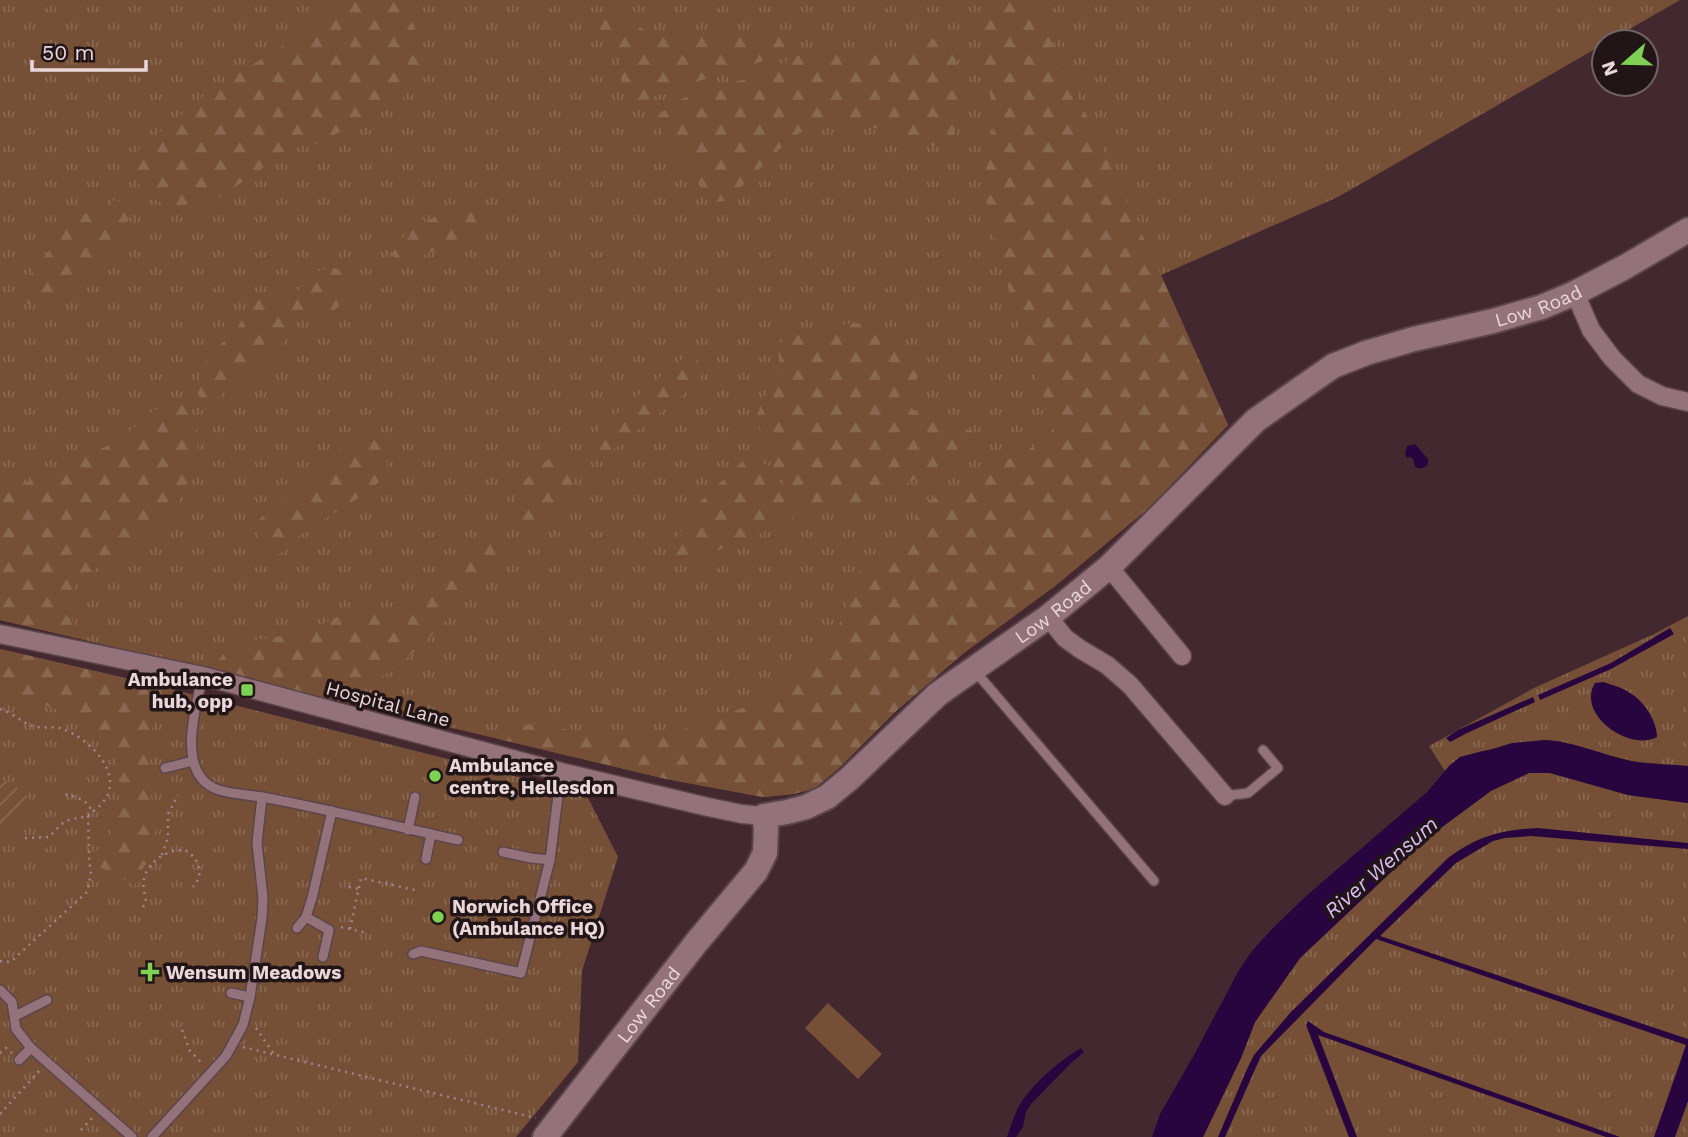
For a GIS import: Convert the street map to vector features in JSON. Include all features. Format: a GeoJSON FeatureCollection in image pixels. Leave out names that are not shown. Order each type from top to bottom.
{"type":"FeatureCollection","features":[{"type":"Feature","properties":{"kind":"street","name":"Low Road"},"geometry":{"type":"LineString","coordinates":[[551,1130],[696,943],[756,871],[765,853],[764,816],[806,807],[827,797],[939,694],[1048,617],[1109,567],[1256,420],[1333,366],[1402,342],[1542,307],[1625,267],[1688,230]]}},
{"type":"Feature","properties":{"kind":"street"},"geometry":{"type":"LineString","coordinates":[[1575,293],[1591,330],[1612,358],[1639,384],[1662,396],[1688,402]]}},
{"type":"Feature","properties":{"kind":"street"},"geometry":{"type":"LineString","coordinates":[[1109,567],[1182,656]]}},
{"type":"Feature","properties":{"kind":"street"},"geometry":{"type":"LineString","coordinates":[[1048,617],[1065,638],[1107,665],[1130,685],[1206,787],[1225,796]]}},
{"type":"Feature","properties":{"kind":"street","name":"Hospital Lane"},"geometry":{"type":"LineString","coordinates":[[0,634],[203,676],[561,772],[708,807],[764,816]]}},
{"type":"Feature","properties":{"kind":"lane"},"geometry":{"type":"LineString","coordinates":[[974,670],[1154,881]]}},
{"type":"Feature","properties":{"kind":"lane"},"geometry":{"type":"LineString","coordinates":[[203,676],[190,746],[197,772],[217,790],[332,811],[458,840]]}},
{"type":"Feature","properties":{"kind":"lane"},"geometry":{"type":"LineString","coordinates":[[1225,796],[1248,793],[1278,768],[1263,750]]}},
{"type":"Feature","properties":{"kind":"lane"},"geometry":{"type":"LineString","coordinates":[[165,768],[192,761]]}},
{"type":"Feature","properties":{"kind":"lane"},"geometry":{"type":"LineString","coordinates":[[413,954],[421,951],[521,973],[550,860],[561,772]]}},
{"type":"Feature","properties":{"kind":"lane"},"geometry":{"type":"LineString","coordinates":[[152,1137],[212,1072],[222,1053],[233,1045],[243,1025],[262,918],[263,898],[257,843],[262,797]]}},
{"type":"Feature","properties":{"kind":"lane"},"geometry":{"type":"LineString","coordinates":[[408,830],[415,797]]}},
{"type":"Feature","properties":{"kind":"lane"},"geometry":{"type":"LineString","coordinates":[[297,928],[306,917],[312,898],[332,811]]}},
{"type":"Feature","properties":{"kind":"lane"},"geometry":{"type":"LineString","coordinates":[[426,859],[432,834]]}},
{"type":"Feature","properties":{"kind":"lane"},"geometry":{"type":"LineString","coordinates":[[503,852],[550,860]]}},
{"type":"Feature","properties":{"kind":"lane"},"geometry":{"type":"LineString","coordinates":[[306,917],[329,930],[323,957]]}},
{"type":"Feature","properties":{"kind":"lane"},"geometry":{"type":"LineString","coordinates":[[0,990],[12,1002],[16,1029],[31,1048],[132,1137]]}},
{"type":"Feature","properties":{"kind":"lane"},"geometry":{"type":"LineString","coordinates":[[232,993],[250,997]]}},
{"type":"Feature","properties":{"kind":"lane"},"geometry":{"type":"LineString","coordinates":[[15,1016],[47,1000]]}},
{"type":"Feature","properties":{"kind":"lane"},"geometry":{"type":"LineString","coordinates":[[19,1060],[31,1048]]}},
{"type":"Feature","properties":{"kind":"path"},"geometry":{"type":"LineString","coordinates":[[0,709],[35,727],[61,729],[83,740],[106,765],[111,783],[99,807],[88,816],[72,818],[50,837],[25,838]]}},
{"type":"Feature","properties":{"kind":"path"},"geometry":{"type":"LineString","coordinates":[[64,794],[78,797],[89,804],[92,812]]}},
{"type":"Feature","properties":{"kind":"path"},"geometry":{"type":"LineString","coordinates":[[162,856],[168,837],[168,814],[178,795]]}},
{"type":"Feature","properties":{"kind":"path"},"geometry":{"type":"LineString","coordinates":[[0,961],[10,961],[16,957],[87,892],[91,874],[88,816]]}},
{"type":"Feature","properties":{"kind":"path"},"geometry":{"type":"LineString","coordinates":[[143,907],[146,902],[144,877],[162,856],[171,850],[190,852],[199,865],[198,882],[193,887]]}},
{"type":"Feature","properties":{"kind":"path"},"geometry":{"type":"LineString","coordinates":[[350,929],[361,878],[415,890]]}},
{"type":"Feature","properties":{"kind":"path"},"geometry":{"type":"LineString","coordinates":[[349,887],[359,889]]}},
{"type":"Feature","properties":{"kind":"path"},"geometry":{"type":"LineString","coordinates":[[329,930],[335,926],[367,933]]}},
{"type":"Feature","properties":{"kind":"path"},"geometry":{"type":"LineString","coordinates":[[246,1012],[274,1054]]}},
{"type":"Feature","properties":{"kind":"path"},"geometry":{"type":"LineString","coordinates":[[182,1030],[190,1051],[212,1072]]}},
{"type":"Feature","properties":{"kind":"path"},"geometry":{"type":"LineString","coordinates":[[233,1045],[551,1130]]}},
{"type":"Feature","properties":{"kind":"path"},"geometry":{"type":"LineString","coordinates":[[0,1114],[47,1062]]}},
{"type":"Feature","properties":{"kind":"path"},"geometry":{"type":"LineString","coordinates":[[81,1130],[100,1110]]}},
{"type":"Feature","properties":{"kind":"green space"},"geometry":{"type":"Polygon","coordinates":[[[0,0],[1680,0],[1631,28],[1590,28],[1590,52],[1338,197],[1161,275],[1228,425],[1150,507],[1055,586],[965,652],[895,712],[815,788],[794,794],[763,797],[666,779],[0,620],[0,0]]]}},
{"type":"Feature","properties":{"kind":"green space"},"geometry":{"type":"Polygon","coordinates":[[[351,0],[397,1],[414,26],[423,55],[413,83],[400,102],[316,144],[290,147],[208,205],[179,208],[151,199],[138,182],[132,160],[141,147],[210,91],[297,37],[328,11],[351,0]]]}},
{"type":"Feature","properties":{"kind":"green space"},"geometry":{"type":"Polygon","coordinates":[[[997,0],[1033,0],[1228,425],[1150,507],[1055,586],[965,652],[895,712],[815,788],[794,794],[763,797],[666,779],[499,739],[512,727],[536,724],[621,739],[677,732],[753,704],[830,649],[859,572],[914,525],[924,504],[979,471],[1024,453],[1051,433],[1054,423],[1016,316],[982,182],[992,151],[993,106],[982,62],[981,32],[986,12],[997,0]]]}},
{"type":"Feature","properties":{"kind":"green space"},"geometry":{"type":"Polygon","coordinates":[[[607,12],[624,17],[643,29],[663,32],[694,31],[714,36],[739,31],[768,31],[792,39],[787,49],[773,58],[667,91],[636,104],[628,100],[621,80],[617,51],[607,41],[588,33],[578,20],[607,12]]]}},
{"type":"Feature","properties":{"kind":"green space"},"geometry":{"type":"Polygon","coordinates":[[[945,38],[955,55],[960,74],[960,113],[951,139],[935,145],[923,145],[853,122],[819,124],[792,137],[728,200],[712,203],[692,170],[665,139],[656,116],[681,99],[754,77],[807,51],[827,48],[892,51],[923,40],[945,38]]]}},
{"type":"Feature","properties":{"kind":"green space"},"geometry":{"type":"Polygon","coordinates":[[[114,200],[131,209],[127,226],[109,256],[82,269],[53,300],[43,306],[28,304],[23,294],[24,283],[49,251],[56,232],[66,221],[106,206],[114,200]]]}},
{"type":"Feature","properties":{"kind":"green space"},"geometry":{"type":"Polygon","coordinates":[[[466,207],[481,210],[479,223],[449,245],[399,261],[392,255],[397,244],[413,229],[433,218],[466,207]]]}},
{"type":"Feature","properties":{"kind":"green space"},"geometry":{"type":"Polygon","coordinates":[[[328,268],[343,271],[350,286],[350,291],[337,308],[328,315],[296,323],[289,329],[279,351],[268,364],[215,400],[208,403],[198,395],[204,365],[214,350],[237,328],[257,295],[265,292],[288,297],[299,290],[315,272],[328,268]]]}},
{"type":"Feature","properties":{"kind":"green space"},"geometry":{"type":"Polygon","coordinates":[[[874,322],[898,340],[915,358],[917,384],[906,402],[911,408],[922,414],[947,417],[973,433],[965,446],[918,478],[855,505],[803,511],[774,469],[756,418],[764,397],[775,387],[781,374],[778,351],[783,337],[798,331],[815,335],[839,325],[874,322]]]}},
{"type":"Feature","properties":{"kind":"green space"},"geometry":{"type":"Polygon","coordinates":[[[693,356],[702,365],[702,375],[694,386],[610,452],[603,454],[595,450],[595,440],[601,427],[674,365],[685,357],[693,356]]]}},
{"type":"Feature","properties":{"kind":"green space"},"geometry":{"type":"Polygon","coordinates":[[[183,405],[197,425],[198,452],[184,493],[162,522],[77,583],[68,605],[77,638],[0,620],[0,495],[119,440],[154,410],[183,405]]]}},
{"type":"Feature","properties":{"kind":"green space"},"geometry":{"type":"Polygon","coordinates":[[[372,438],[382,449],[387,466],[375,486],[307,529],[285,551],[275,554],[263,550],[257,531],[258,523],[264,514],[305,489],[330,458],[341,449],[372,438]]]}},
{"type":"Feature","properties":{"kind":"green space"},"geometry":{"type":"Polygon","coordinates":[[[563,451],[572,453],[579,466],[571,491],[539,519],[528,523],[520,520],[515,511],[515,501],[523,483],[538,467],[563,451]]]}},
{"type":"Feature","properties":{"kind":"green space"},"geometry":{"type":"Polygon","coordinates":[[[748,456],[771,467],[796,507],[793,520],[690,562],[671,558],[672,545],[698,504],[748,456]]]}},
{"type":"Feature","properties":{"kind":"green space"},"geometry":{"type":"Polygon","coordinates":[[[497,537],[506,541],[504,549],[478,577],[439,629],[411,655],[347,703],[211,669],[228,649],[248,641],[304,633],[341,615],[372,609],[406,607],[437,592],[451,581],[476,552],[497,537]]]}},
{"type":"Feature","properties":{"kind":"green space"},"geometry":{"type":"Polygon","coordinates":[[[1688,616],[1688,766],[1637,762],[1559,741],[1482,751],[1460,757],[1445,771],[1429,746],[1534,688],[1688,616]]]}},
{"type":"Feature","properties":{"kind":"green space"},"geometry":{"type":"Polygon","coordinates":[[[0,649],[155,685],[586,794],[618,857],[582,971],[578,1062],[516,1137],[0,1137],[0,649]]]}},
{"type":"Feature","properties":{"kind":"green space"},"geometry":{"type":"Polygon","coordinates":[[[0,649],[155,685],[149,786],[157,825],[149,860],[134,886],[113,871],[102,869],[95,853],[112,831],[119,807],[119,774],[109,737],[87,720],[29,700],[0,699],[0,649]]]}},
{"type":"Feature","properties":{"kind":"green space"},"geometry":{"type":"Polygon","coordinates":[[[1529,773],[1550,773],[1628,795],[1688,803],[1688,1137],[1203,1137],[1255,1022],[1300,958],[1426,839],[1491,790],[1529,773]]]}},
{"type":"Feature","properties":{"kind":"green space"},"geometry":{"type":"Polygon","coordinates":[[[8,781],[29,797],[6,826],[8,828],[4,833],[0,830],[0,784],[8,781]]]}},
{"type":"Feature","properties":{"kind":"green space"},"geometry":{"type":"Polygon","coordinates":[[[828,1003],[882,1054],[858,1079],[805,1028],[828,1003]]]}},
{"type":"Feature","properties":{"kind":"water"},"geometry":{"type":"Polygon","coordinates":[[[1415,444],[1428,459],[1424,468],[1415,467],[1413,459],[1407,458],[1405,454],[1407,446],[1415,444]]]}},
{"type":"Feature","properties":{"kind":"water"},"geometry":{"type":"Polygon","coordinates":[[[1670,628],[1674,634],[1611,669],[1540,700],[1538,695],[1611,663],[1670,628]]]}},
{"type":"Feature","properties":{"kind":"water"},"geometry":{"type":"Polygon","coordinates":[[[1603,682],[1624,689],[1640,701],[1652,718],[1657,737],[1646,740],[1620,735],[1599,718],[1591,695],[1595,683],[1603,682]]]}},
{"type":"Feature","properties":{"kind":"water"},"geometry":{"type":"Polygon","coordinates":[[[1533,697],[1535,702],[1450,742],[1446,738],[1458,730],[1533,697]]]}},
{"type":"Feature","properties":{"kind":"water","name":"River Wensum"},"geometry":{"type":"Polygon","coordinates":[[[1544,740],[1567,743],[1637,762],[1688,766],[1688,803],[1628,795],[1550,773],[1529,773],[1491,791],[1426,839],[1300,958],[1255,1022],[1203,1137],[1152,1137],[1160,1114],[1239,970],[1273,928],[1427,792],[1460,757],[1512,743],[1544,740]]]}},
{"type":"Feature","properties":{"kind":"water"},"geometry":{"type":"Polygon","coordinates":[[[1538,828],[1688,843],[1688,849],[1531,836],[1493,841],[1456,863],[1380,936],[1688,1039],[1688,1101],[1675,1137],[1654,1137],[1686,1045],[1376,939],[1261,1056],[1225,1137],[1218,1137],[1254,1055],[1291,1012],[1448,858],[1470,844],[1490,836],[1513,830],[1538,828]]]}},
{"type":"Feature","properties":{"kind":"water"},"geometry":{"type":"Polygon","coordinates":[[[1308,1021],[1324,1032],[1620,1137],[1606,1137],[1318,1035],[1357,1137],[1349,1137],[1306,1025],[1308,1021]]]}},
{"type":"Feature","properties":{"kind":"water"},"geometry":{"type":"Polygon","coordinates":[[[1081,1048],[1084,1052],[1031,1104],[1023,1127],[1016,1137],[1007,1137],[1017,1110],[1029,1092],[1054,1067],[1081,1048]]]}},
{"type":"Feature","properties":{"kind":"place","name":"Ambulance hub, opp"},"geometry":{"type":"Point","coordinates":[247,690]}},
{"type":"Feature","properties":{"kind":"place","name":"Ambulance centre, Hellesdon"},"geometry":{"type":"Point","coordinates":[435,776]}},
{"type":"Feature","properties":{"kind":"place","name":"Norwich Office (Ambulance HQ)"},"geometry":{"type":"Point","coordinates":[438,917]}},
{"type":"Feature","properties":{"kind":"place","name":"Wensum Meadows"},"geometry":{"type":"Point","coordinates":[150,972]}}]}
